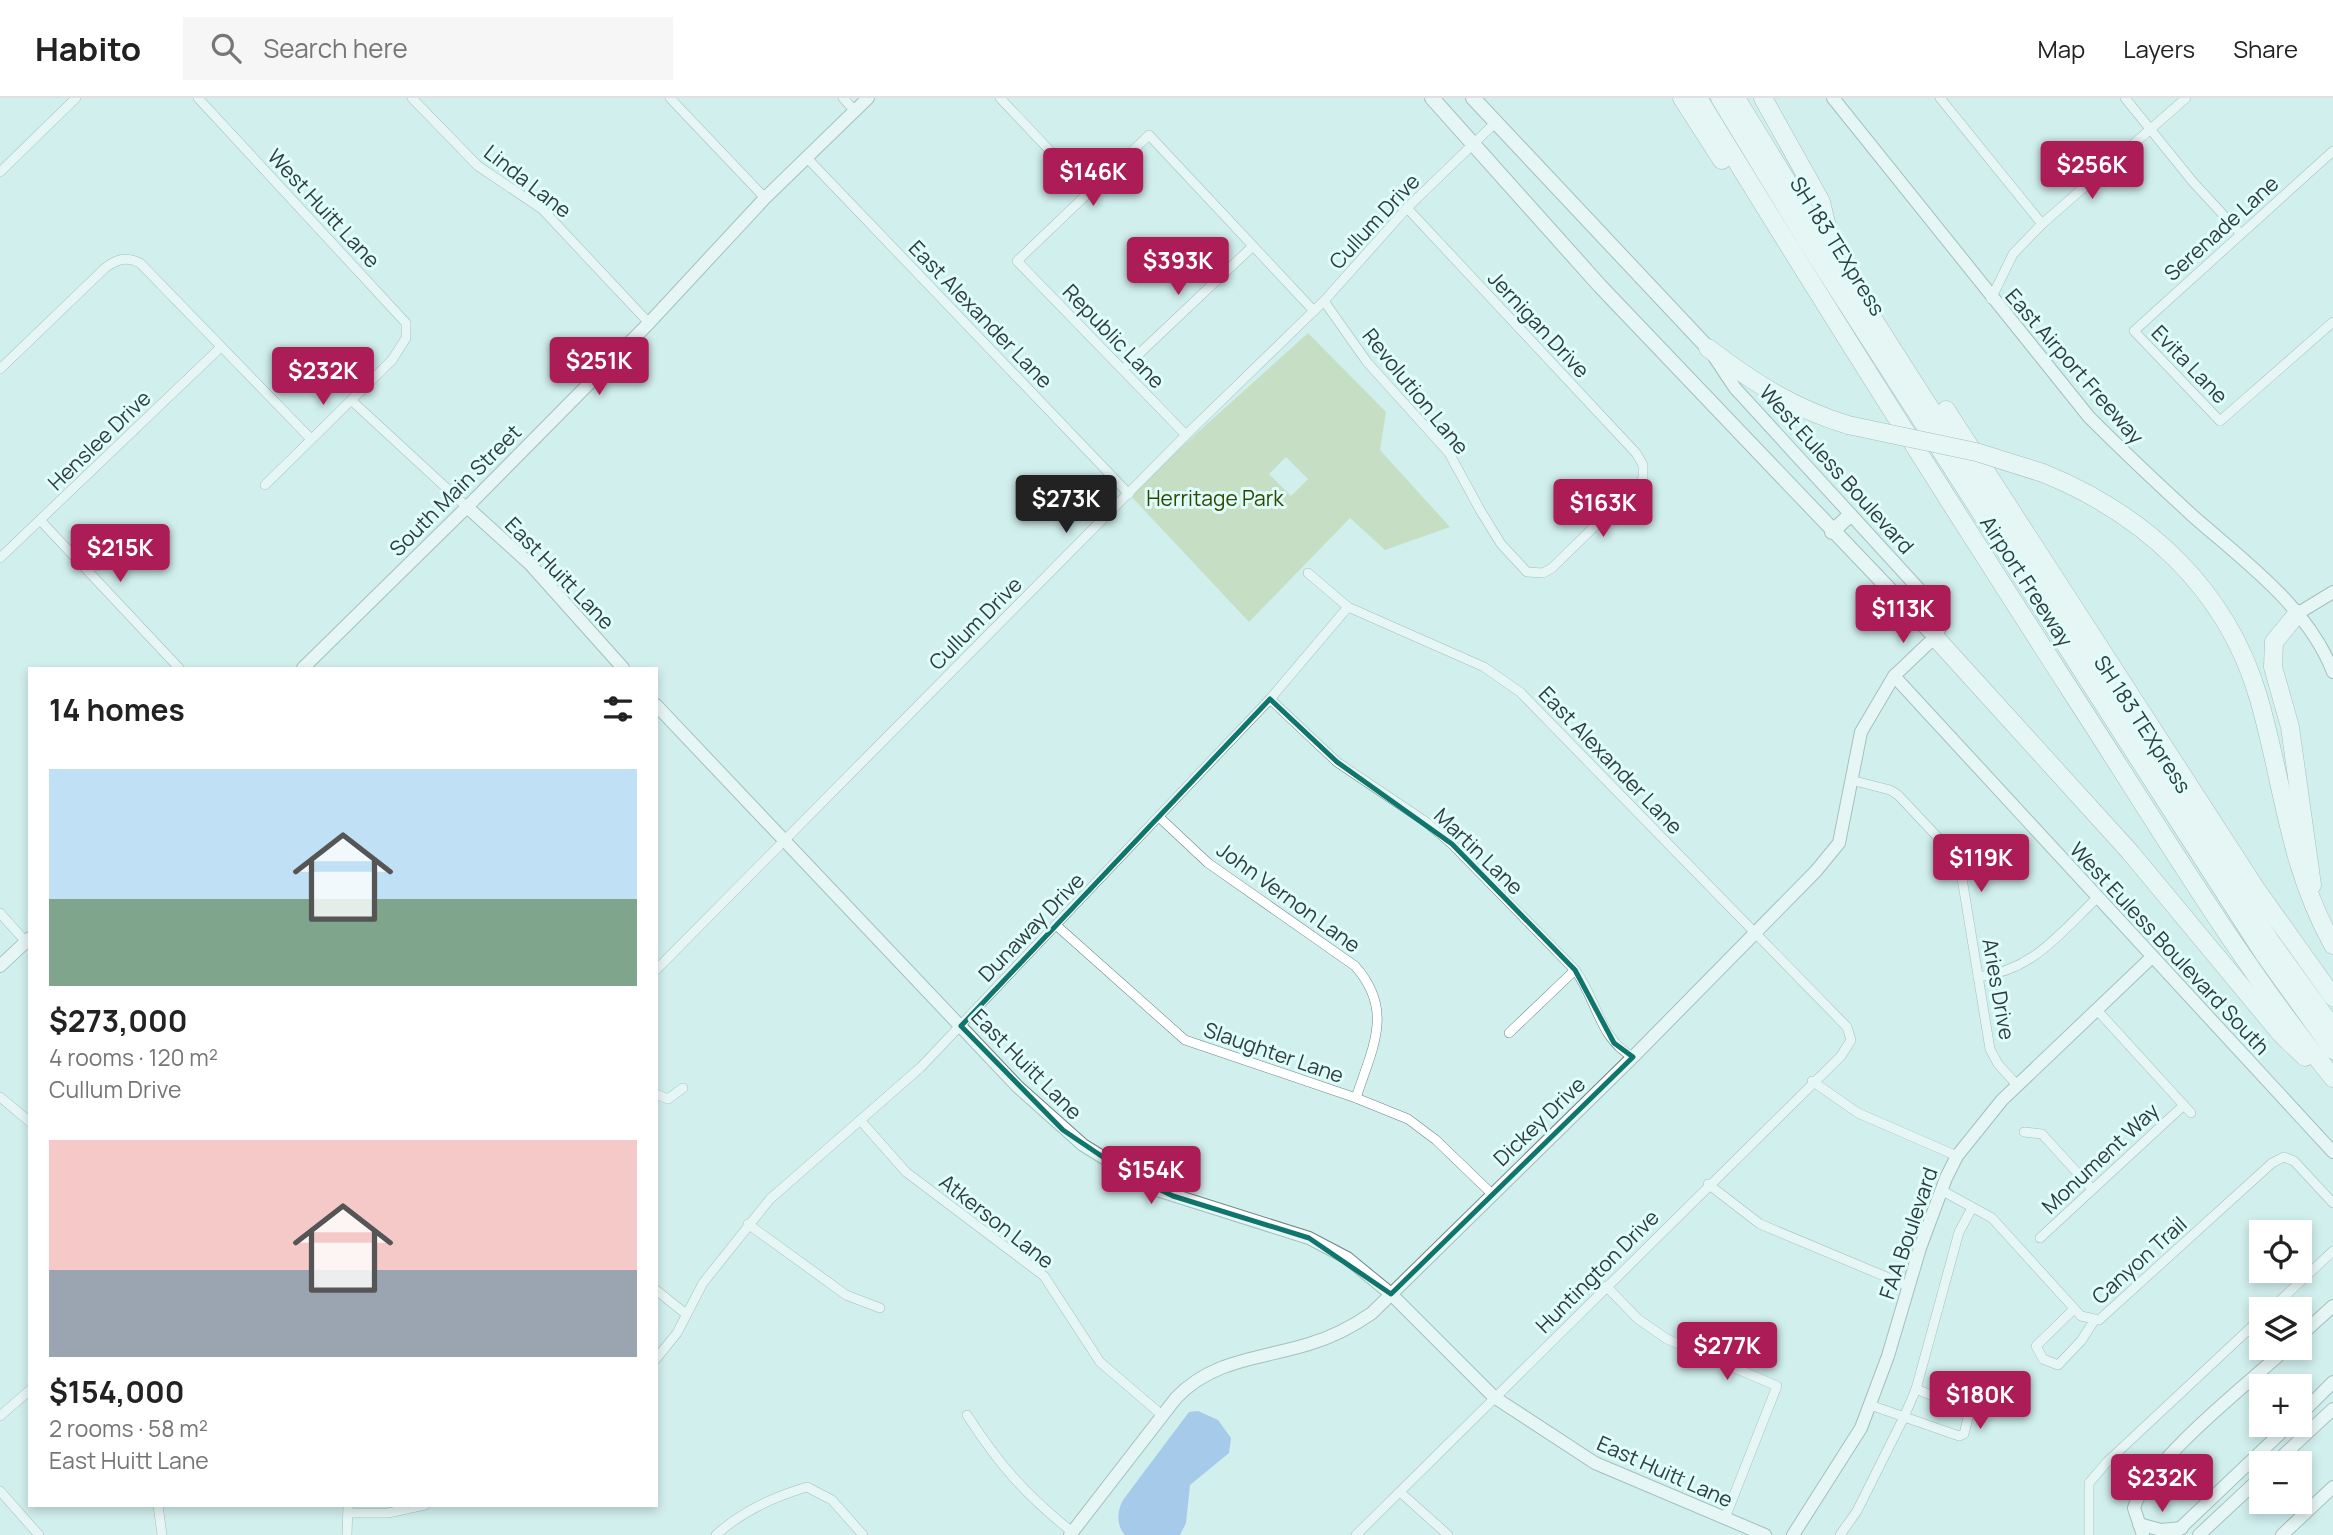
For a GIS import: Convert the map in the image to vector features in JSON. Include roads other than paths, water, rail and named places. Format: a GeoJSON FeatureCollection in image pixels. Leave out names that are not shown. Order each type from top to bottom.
{"type":"FeatureCollection","features":[{"type":"Feature","properties":{"kind":"highway"},"geometry":{"type":"LineString","coordinates":[[1682,98],[1766,227],[1811,283]]}},
{"type":"Feature","properties":{"kind":"highway","name":"Airport Freeway"},"geometry":{"type":"LineString","coordinates":[[1698,98],[1811,283],[2243,957],[2333,1080]]}},
{"type":"Feature","properties":{"kind":"highway","name":"SH 183 TEXpress"},"geometry":{"type":"LineString","coordinates":[[1720,98],[1810,246],[2096,694],[2264,954],[2333,1050]]}},
{"type":"Feature","properties":{"kind":"highway","name":"SH 183 TEXpress"},"geometry":{"type":"LineString","coordinates":[[1736,98],[1822,239],[2271,942],[2333,1028]]}},
{"type":"Feature","properties":{"kind":"highway","name":"Airport Freeway"},"geometry":{"type":"LineString","coordinates":[[1745,98],[1829,235],[1963,436],[2256,889],[2333,996]]}},
{"type":"Feature","properties":{"kind":"highway"},"geometry":{"type":"LineString","coordinates":[[1763,98],[1821,202],[1829,235]]}},
{"type":"Feature","properties":{"kind":"highway"},"geometry":{"type":"LineString","coordinates":[[1708,348],[1768,391],[1807,412],[1848,425],[1976,452],[2043,473],[2087,491],[2153,536],[2181,563],[2226,624],[2258,695],[2282,807],[2309,899],[2333,945]]}},
{"type":"Feature","properties":{"kind":"highway"},"geometry":{"type":"LineString","coordinates":[[2298,614],[2274,642],[2273,667],[2281,686],[2296,760],[2313,882],[2309,899]]}},
{"type":"Feature","properties":{"kind":"highway"},"geometry":{"type":"LineString","coordinates":[[1935,637],[2130,852],[2281,1034],[2333,1080]]}},
{"type":"Feature","properties":{"kind":"main road","name":"West Euless Boulevard"},"geometry":{"type":"LineString","coordinates":[[1432,98],[1600,286],[1935,637]]}},
{"type":"Feature","properties":{"kind":"main road","name":"West Euless Boulevard"},"geometry":{"type":"LineString","coordinates":[[1473,98],[1708,348]]}},
{"type":"Feature","properties":{"kind":"main road"},"geometry":{"type":"LineString","coordinates":[[1832,532],[1850,515]]}},
{"type":"Feature","properties":{"kind":"street"},"geometry":{"type":"LineString","coordinates":[[0,172],[76,98]]}},
{"type":"Feature","properties":{"kind":"street","name":"West Huitt Lane"},"geometry":{"type":"LineString","coordinates":[[198,98],[406,323],[406,338],[401,347],[351,400]]}},
{"type":"Feature","properties":{"kind":"street","name":"Linda Lane"},"geometry":{"type":"LineString","coordinates":[[412,98],[478,166],[542,209],[649,323]]}},
{"type":"Feature","properties":{"kind":"street"},"geometry":{"type":"LineString","coordinates":[[670,98],[765,198]]}},
{"type":"Feature","properties":{"kind":"street"},"geometry":{"type":"LineString","coordinates":[[843,98],[855,111]]}},
{"type":"Feature","properties":{"kind":"street","name":"South Main Street"},"geometry":{"type":"LineString","coordinates":[[304,667],[467,507],[649,323],[765,198],[868,98]]}},
{"type":"Feature","properties":{"kind":"street"},"geometry":{"type":"LineString","coordinates":[[1000,98],[1089,192],[1149,135],[1314,311]]}},
{"type":"Feature","properties":{"kind":"street","name":"East Airport Freeway"},"geometry":{"type":"LineString","coordinates":[[1833,98],[1991,299],[2089,417],[2298,614],[2333,672]]}},
{"type":"Feature","properties":{"kind":"street"},"geometry":{"type":"LineString","coordinates":[[1940,98],[2042,224]]}},
{"type":"Feature","properties":{"kind":"street"},"geometry":{"type":"LineString","coordinates":[[2125,98],[2193,182],[2240,233]]}},
{"type":"Feature","properties":{"kind":"street"},"geometry":{"type":"LineString","coordinates":[[1991,299],[2013,254],[2042,224],[2186,98]]}},
{"type":"Feature","properties":{"kind":"street","name":"Cullum Drive"},"geometry":{"type":"LineString","coordinates":[[658,968],[1186,435],[1324,301],[1407,208],[1496,122]]}},
{"type":"Feature","properties":{"kind":"street","name":"Serenade Lane"},"geometry":{"type":"LineString","coordinates":[[2134,331],[2333,151]]}},
{"type":"Feature","properties":{"kind":"street","name":"East Alexander Lane"},"geometry":{"type":"LineString","coordinates":[[808,159],[1129,494]]}},
{"type":"Feature","properties":{"kind":"street","name":"Republic Lane"},"geometry":{"type":"LineString","coordinates":[[1089,192],[1017,261],[1186,435]]}},
{"type":"Feature","properties":{"kind":"street","name":"Jernigan Drive"},"geometry":{"type":"LineString","coordinates":[[1407,208],[1627,443],[1643,465],[1643,479],[1552,568],[1543,573],[1527,572]]}},
{"type":"Feature","properties":{"kind":"street"},"geometry":{"type":"LineString","coordinates":[[1123,369],[1253,246]]}},
{"type":"Feature","properties":{"kind":"street"},"geometry":{"type":"LineString","coordinates":[[0,369],[105,268],[114,261],[131,258],[140,264],[311,439]]}},
{"type":"Feature","properties":{"kind":"street","name":"Revolution Lane"},"geometry":{"type":"LineString","coordinates":[[1324,301],[1367,362],[1450,453],[1479,510],[1502,544],[1527,572]]}},
{"type":"Feature","properties":{"kind":"street","name":"Evita Lane"},"geometry":{"type":"LineString","coordinates":[[2134,331],[2220,421],[2333,322]]}},
{"type":"Feature","properties":{"kind":"street","name":"Henslee Drive"},"geometry":{"type":"LineString","coordinates":[[0,558],[221,347]]}},
{"type":"Feature","properties":{"kind":"street","name":"West Euless Boulevard"},"geometry":{"type":"LineString","coordinates":[[1708,348],[1735,388],[1939,611],[1941,626],[1935,637]]}},
{"type":"Feature","properties":{"kind":"street"},"geometry":{"type":"LineString","coordinates":[[265,485],[351,400],[467,507]]}},
{"type":"Feature","properties":{"kind":"street","name":"East Huitt Lane"},"geometry":{"type":"LineString","coordinates":[[467,507],[530,564],[622,667]]}},
{"type":"Feature","properties":{"kind":"street"},"geometry":{"type":"LineString","coordinates":[[40,520],[178,667]]}},
{"type":"Feature","properties":{"kind":"street","name":"East Alexander Lane"},"geometry":{"type":"LineString","coordinates":[[1308,573],[1348,607],[1473,662],[1520,692],[1847,1027]]}},
{"type":"Feature","properties":{"kind":"street"},"geometry":{"type":"LineString","coordinates":[[2298,614],[2333,592]]}},
{"type":"Feature","properties":{"kind":"street","name":"Dunaway Drive"},"geometry":{"type":"LineString","coordinates":[[658,1357],[667,1349],[703,1283],[748,1224],[797,1172],[921,1067],[961,1026],[1270,699],[1348,607]]}},
{"type":"Feature","properties":{"kind":"street","name":"Dickey Drive"},"geometry":{"type":"LineString","coordinates":[[1071,1533],[1184,1390],[1215,1369],[1308,1345],[1348,1330],[1372,1313],[1633,1057],[1816,871],[1839,843],[1861,732],[1894,677],[1935,637]]}},
{"type":"Feature","properties":{"kind":"street","name":"West Euless Boulevard South"},"geometry":{"type":"LineString","coordinates":[[1894,677],[2333,1152]]}},
{"type":"Feature","properties":{"kind":"street","name":"Martin Lane"},"geometry":{"type":"LineString","coordinates":[[1270,699],[1337,762],[1426,822],[1452,844],[1575,970],[1588,987],[1602,1025],[1614,1043],[1633,1057]]}},
{"type":"Feature","properties":{"kind":"street","name":"East Huitt Lane"},"geometry":{"type":"LineString","coordinates":[[658,707],[782,840],[1063,1130],[1128,1174],[1173,1196],[1309,1238],[1347,1258],[1391,1294],[1494,1397],[1595,1463],[1765,1535]]}},
{"type":"Feature","properties":{"kind":"street","name":"Aries Drive"},"geometry":{"type":"LineString","coordinates":[[1852,780],[1898,794],[1954,859],[1965,885],[1990,1049],[1998,1064],[2017,1085]]}},
{"type":"Feature","properties":{"kind":"street","name":"John Vernon Lane"},"geometry":{"type":"LineString","coordinates":[[1159,817],[1208,863],[1355,965],[1365,977],[1378,1003],[1378,1014],[1375,1039],[1356,1098]]}},
{"type":"Feature","properties":{"kind":"street"},"geometry":{"type":"LineString","coordinates":[[1978,976],[2008,972],[2031,960],[2098,897]]}},
{"type":"Feature","properties":{"kind":"street"},"geometry":{"type":"LineString","coordinates":[[0,913],[28,940],[0,966]]}},
{"type":"Feature","properties":{"kind":"street","name":"Slaughter Lane"},"geometry":{"type":"LineString","coordinates":[[1056,926],[1185,1040],[1356,1098],[1408,1119],[1424,1130],[1492,1194]]}},
{"type":"Feature","properties":{"kind":"street","name":"FAA Boulevard"},"geometry":{"type":"LineString","coordinates":[[1793,1535],[1847,1454],[1870,1405],[1941,1190],[1957,1156],[2017,1085],[2152,957]]}},
{"type":"Feature","properties":{"kind":"street"},"geometry":{"type":"LineString","coordinates":[[1509,1033],[1575,970]]}},
{"type":"Feature","properties":{"kind":"street"},"geometry":{"type":"LineString","coordinates":[[2097,1010],[2191,1113]]}},
{"type":"Feature","properties":{"kind":"street","name":"Huntington Drive"},"geometry":{"type":"LineString","coordinates":[[1356,1535],[1849,1047],[1851,1040],[1847,1027]]}},
{"type":"Feature","properties":{"kind":"street"},"geometry":{"type":"LineString","coordinates":[[1812,1081],[1858,1113],[1957,1156]]}},
{"type":"Feature","properties":{"kind":"street"},"geometry":{"type":"LineString","coordinates":[[658,1095],[668,1099],[682,1088]]}},
{"type":"Feature","properties":{"kind":"street"},"geometry":{"type":"LineString","coordinates":[[0,1097],[28,1120]]}},
{"type":"Feature","properties":{"kind":"street","name":"Monument Way"},"geometry":{"type":"LineString","coordinates":[[2040,1238],[2184,1105]]}},
{"type":"Feature","properties":{"kind":"street","name":"Atkerson Lane"},"geometry":{"type":"LineString","coordinates":[[860,1120],[906,1172],[1044,1276],[1100,1362],[1163,1416]]}},
{"type":"Feature","properties":{"kind":"street"},"geometry":{"type":"LineString","coordinates":[[2024,1132],[2042,1134],[2092,1189]]}},
{"type":"Feature","properties":{"kind":"street","name":"Canyon Trail"},"geometry":{"type":"LineString","coordinates":[[1941,1190],[1972,1208],[1979,1208],[1992,1218],[2074,1309],[2094,1321],[2099,1320],[2272,1163],[2284,1157],[2294,1161],[2333,1203]]}},
{"type":"Feature","properties":{"kind":"street"},"geometry":{"type":"LineString","coordinates":[[1708,1184],[1760,1224],[1908,1286]]}},
{"type":"Feature","properties":{"kind":"street"},"geometry":{"type":"LineString","coordinates":[[1840,1535],[1857,1511],[1916,1389],[1959,1232],[1972,1208]]}},
{"type":"Feature","properties":{"kind":"street"},"geometry":{"type":"LineString","coordinates":[[748,1224],[846,1295],[880,1308]]}},
{"type":"Feature","properties":{"kind":"street"},"geometry":{"type":"LineString","coordinates":[[2284,1297],[2333,1251]]}},
{"type":"Feature","properties":{"kind":"street"},"geometry":{"type":"LineString","coordinates":[[1606,1286],[1638,1319],[1667,1339],[1777,1387],[1725,1518]]}},
{"type":"Feature","properties":{"kind":"street"},"geometry":{"type":"LineString","coordinates":[[658,1292],[686,1314]]}},
{"type":"Feature","properties":{"kind":"street"},"geometry":{"type":"LineString","coordinates":[[2312,1325],[2333,1306]]}},
{"type":"Feature","properties":{"kind":"street"},"geometry":{"type":"LineString","coordinates":[[2074,1309],[2036,1346],[2043,1359],[2058,1365],[2081,1341],[2094,1321]]}},
{"type":"Feature","properties":{"kind":"street"},"geometry":{"type":"LineString","coordinates":[[2089,1535],[2089,1483],[2107,1462],[2249,1329]]}},
{"type":"Feature","properties":{"kind":"street"},"geometry":{"type":"LineString","coordinates":[[2274,1360],[2146,1481],[2134,1508],[2141,1530],[2177,1531],[2276,1437]]}},
{"type":"Feature","properties":{"kind":"street"},"geometry":{"type":"LineString","coordinates":[[2312,1403],[2333,1382]]}},
{"type":"Feature","properties":{"kind":"street"},"geometry":{"type":"LineString","coordinates":[[1870,1405],[1959,1436],[1964,1434],[1969,1415],[1965,1409],[1916,1389]]}},
{"type":"Feature","properties":{"kind":"street"},"geometry":{"type":"LineString","coordinates":[[0,1416],[28,1393]]}},
{"type":"Feature","properties":{"kind":"street"},"geometry":{"type":"LineString","coordinates":[[2289,1451],[2333,1409]]}},
{"type":"Feature","properties":{"kind":"street"},"geometry":{"type":"LineString","coordinates":[[967,1415],[996,1460],[1028,1496],[1071,1533]]}},
{"type":"Feature","properties":{"kind":"street"},"geometry":{"type":"LineString","coordinates":[[716,1535],[743,1513],[780,1495],[807,1487],[832,1500],[863,1535]]}},
{"type":"Feature","properties":{"kind":"street"},"geometry":{"type":"LineString","coordinates":[[2282,1535],[2333,1487]]}},
{"type":"Feature","properties":{"kind":"street"},"geometry":{"type":"LineString","coordinates":[[2199,1535],[2249,1488]]}},
{"type":"Feature","properties":{"kind":"street"},"geometry":{"type":"LineString","coordinates":[[0,1491],[39,1535]]}},
{"type":"Feature","properties":{"kind":"street"},"geometry":{"type":"LineString","coordinates":[[1399,1492],[1448,1535]]}},
{"type":"Feature","properties":{"kind":"street"},"geometry":{"type":"LineString","coordinates":[[158,1507],[162,1535]]}},
{"type":"Feature","properties":{"kind":"street"},"geometry":{"type":"LineString","coordinates":[[347,1535],[348,1509],[387,1513],[416,1507]]}},
{"type":"Feature","properties":{"kind":"water"},"geometry":{"type":"Polygon","coordinates":[[[1198,1411],[1218,1420],[1231,1438],[1229,1453],[1190,1485],[1186,1523],[1180,1535],[1125,1535],[1118,1518],[1123,1500],[1189,1412],[1198,1411]]]}},
{"type":"Feature","properties":{"kind":"park label","name":"Herritage Park"},"geometry":{"type":"Point","coordinates":[1215,498]}}]}
